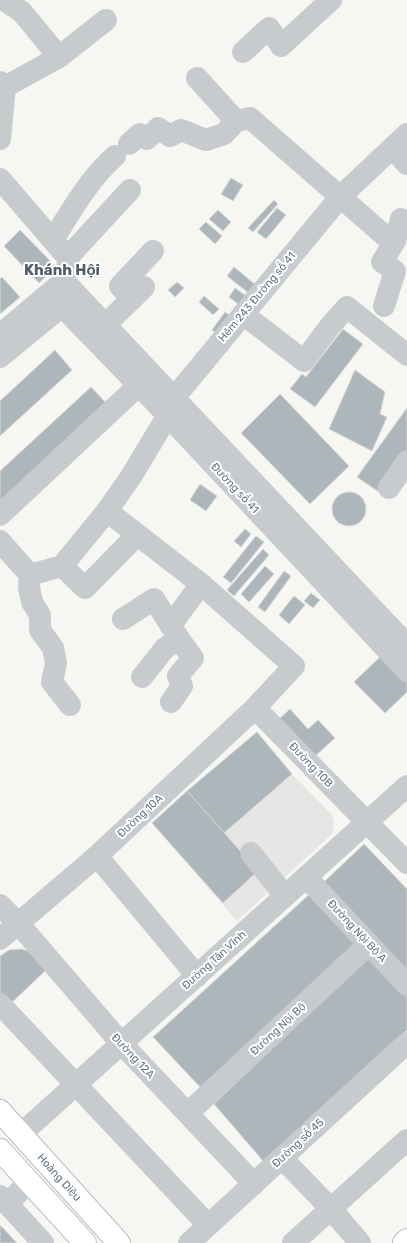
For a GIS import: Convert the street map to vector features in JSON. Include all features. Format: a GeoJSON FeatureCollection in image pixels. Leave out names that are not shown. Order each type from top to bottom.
{"type":"FeatureCollection","features":[{"type":"Feature","properties":{"kind":"main road","name":"Hoàng Diệu"},"geometry":{"type":"LineString","coordinates":[[0,1111],[119,1243]]}},
{"type":"Feature","properties":{"kind":"main road"},"geometry":{"type":"LineString","coordinates":[[0,1150],[85,1243]]}},
{"type":"Feature","properties":{"kind":"main road"},"geometry":{"type":"LineString","coordinates":[[404,1243],[407,1240]]}},
{"type":"Feature","properties":{"kind":"street"},"geometry":{"type":"LineString","coordinates":[[4,0],[28,6],[59,57]]}},
{"type":"Feature","properties":{"kind":"street"},"geometry":{"type":"LineString","coordinates":[[243,52],[269,28],[281,46],[331,0]]}},
{"type":"Feature","properties":{"kind":"street"},"geometry":{"type":"LineString","coordinates":[[0,139],[2,85],[59,57],[106,20]]}},
{"type":"Feature","properties":{"kind":"street"},"geometry":{"type":"LineString","coordinates":[[197,78],[236,121]]}},
{"type":"Feature","properties":{"kind":"street"},"geometry":{"type":"LineString","coordinates":[[54,240],[67,218],[102,168],[140,134],[147,138],[158,128],[170,136],[181,130],[206,140],[224,134],[236,121],[250,118],[385,236],[401,232]]}},
{"type":"Feature","properties":{"kind":"street"},"geometry":{"type":"LineString","coordinates":[[399,141],[407,164]]}},
{"type":"Feature","properties":{"kind":"street","name":"Hẻm 243 Đường số 41"},"geometry":{"type":"LineString","coordinates":[[62,566],[107,511],[132,475],[171,407],[244,314],[341,196],[399,141]]}},
{"type":"Feature","properties":{"kind":"street"},"geometry":{"type":"LineString","coordinates":[[0,179],[70,259],[64,282],[62,306],[0,356]]}},
{"type":"Feature","properties":{"kind":"street"},"geometry":{"type":"LineString","coordinates":[[68,257],[130,190]]}},
{"type":"Feature","properties":{"kind":"street"},"geometry":{"type":"LineString","coordinates":[[384,306],[395,271],[382,262],[401,232]]}},
{"type":"Feature","properties":{"kind":"street"},"geometry":{"type":"LineString","coordinates":[[105,325],[138,293],[120,286],[153,251]]}},
{"type":"Feature","properties":{"kind":"street"},"geometry":{"type":"LineString","coordinates":[[0,335],[64,282]]}},
{"type":"Feature","properties":{"kind":"street","name":"Đường số 41"},"geometry":{"type":"LineString","coordinates":[[64,282],[105,325],[171,407],[407,671]]}},
{"type":"Feature","properties":{"kind":"street","name":"Đường số 41"},"geometry":{"type":"LineString","coordinates":[[62,306],[138,385],[171,407],[407,645]]}},
{"type":"Feature","properties":{"kind":"street"},"geometry":{"type":"LineString","coordinates":[[244,314],[304,360],[347,307],[407,355]]}},
{"type":"Feature","properties":{"kind":"street"},"geometry":{"type":"LineString","coordinates":[[0,515],[138,385]]}},
{"type":"Feature","properties":{"kind":"street"},"geometry":{"type":"LineString","coordinates":[[389,488],[407,461]]}},
{"type":"Feature","properties":{"kind":"street"},"geometry":{"type":"LineString","coordinates":[[107,511],[201,584],[165,648],[142,677]]}},
{"type":"Feature","properties":{"kind":"street"},"geometry":{"type":"LineString","coordinates":[[30,575],[62,566],[86,588],[138,535]]}},
{"type":"Feature","properties":{"kind":"street"},"geometry":{"type":"LineString","coordinates":[[0,541],[30,575],[29,587],[32,602],[40,615],[40,630],[53,648],[56,663],[52,682],[70,705]]}},
{"type":"Feature","properties":{"kind":"street","name":"Đường 10A"},"geometry":{"type":"LineString","coordinates":[[0,939],[18,922],[97,856],[255,708],[294,666],[201,584]]}},
{"type":"Feature","properties":{"kind":"street"},"geometry":{"type":"LineString","coordinates":[[122,619],[154,599],[193,658],[178,676],[182,686],[172,702]]}},
{"type":"Feature","properties":{"kind":"street","name":"Đường 10B"},"geometry":{"type":"LineString","coordinates":[[255,708],[407,863]]}},
{"type":"Feature","properties":{"kind":"street","name":"Đường Tân Vĩnh"},"geometry":{"type":"LineString","coordinates":[[21,1134],[407,786]]}},
{"type":"Feature","properties":{"kind":"street"},"geometry":{"type":"LineString","coordinates":[[251,853],[285,896]]}},
{"type":"Feature","properties":{"kind":"street"},"geometry":{"type":"LineString","coordinates":[[97,856],[197,976]]}},
{"type":"Feature","properties":{"kind":"street","name":"Đường Nội Bộ A"},"geometry":{"type":"LineString","coordinates":[[306,877],[407,986]]}},
{"type":"Feature","properties":{"kind":"street","name":"Đường 12A"},"geometry":{"type":"LineString","coordinates":[[0,905],[18,922],[120,1044],[188,1113],[254,1184]]}},
{"type":"Feature","properties":{"kind":"street","name":"Đường Nội Bộ"},"geometry":{"type":"LineString","coordinates":[[188,1113],[369,944]]}},
{"type":"Feature","properties":{"kind":"street"},"geometry":{"type":"LineString","coordinates":[[0,1004],[208,1225]]}},
{"type":"Feature","properties":{"kind":"street","name":"Đường số 45"},"geometry":{"type":"LineString","coordinates":[[189,1243],[282,1158],[404,1052]]}},
{"type":"Feature","properties":{"kind":"street"},"geometry":{"type":"LineString","coordinates":[[293,1243],[407,1140]]}},
{"type":"Feature","properties":{"kind":"street"},"geometry":{"type":"LineString","coordinates":[[282,1158],[331,1209],[360,1243]]}},
{"type":"Feature","properties":{"kind":"street"},"geometry":{"type":"LineString","coordinates":[[29,1182],[4,1200],[43,1243]]}},
{"type":"Feature","properties":{"kind":"shaded area"},"geometry":{"type":"Polygon","coordinates":[[[257,732],[292,774],[332,815],[334,822],[333,833],[237,921],[152,823],[257,732]]]}},
{"type":"Feature","properties":{"kind":"building"},"geometry":{"type":"Polygon","coordinates":[[[231,178],[243,185],[233,201],[221,194],[231,178]]]}},
{"type":"Feature","properties":{"kind":"building"},"geometry":{"type":"Polygon","coordinates":[[[274,200],[278,204],[253,232],[248,228],[274,200]]]}},
{"type":"Feature","properties":{"kind":"building"},"geometry":{"type":"Polygon","coordinates":[[[277,208],[286,215],[266,239],[257,232],[277,208]]]}},
{"type":"Feature","properties":{"kind":"building"},"geometry":{"type":"Polygon","coordinates":[[[218,210],[231,222],[223,231],[209,219],[218,210]]]}},
{"type":"Feature","properties":{"kind":"building"},"geometry":{"type":"Polygon","coordinates":[[[206,222],[222,236],[215,244],[199,229],[206,222]]]}},
{"type":"Feature","properties":{"kind":"building"},"geometry":{"type":"Polygon","coordinates":[[[20,230],[56,267],[39,283],[4,246],[20,230]]]}},
{"type":"Feature","properties":{"kind":"building"},"geometry":{"type":"Polygon","coordinates":[[[234,267],[257,286],[250,294],[227,276],[234,267]]]}},
{"type":"Feature","properties":{"kind":"building"},"geometry":{"type":"Polygon","coordinates":[[[2,277],[20,297],[0,314],[0,279],[2,277]]]}},
{"type":"Feature","properties":{"kind":"building"},"geometry":{"type":"Polygon","coordinates":[[[177,282],[184,288],[175,297],[168,290],[177,282]]]}},
{"type":"Feature","properties":{"kind":"building"},"geometry":{"type":"Polygon","coordinates":[[[235,288],[249,298],[242,307],[229,297],[235,288]]]}},
{"type":"Feature","properties":{"kind":"building"},"geometry":{"type":"Polygon","coordinates":[[[204,296],[219,309],[213,315],[199,302],[204,296]]]}},
{"type":"Feature","properties":{"kind":"building"},"geometry":{"type":"Polygon","coordinates":[[[225,312],[233,318],[221,336],[212,330],[225,312]]]}},
{"type":"Feature","properties":{"kind":"building"},"geometry":{"type":"Polygon","coordinates":[[[343,329],[363,344],[315,407],[290,389],[302,374],[306,377],[343,329]]]}},
{"type":"Feature","properties":{"kind":"building"},"geometry":{"type":"Polygon","coordinates":[[[55,350],[72,370],[0,436],[0,401],[55,350]]]}},
{"type":"Feature","properties":{"kind":"building"},"geometry":{"type":"Polygon","coordinates":[[[355,370],[385,392],[380,414],[387,417],[372,451],[329,429],[355,370]]]}},
{"type":"Feature","properties":{"kind":"building"},"geometry":{"type":"Polygon","coordinates":[[[91,387],[108,405],[0,503],[0,471],[91,387]]]}},
{"type":"Feature","properties":{"kind":"building"},"geometry":{"type":"Polygon","coordinates":[[[280,394],[349,466],[310,504],[241,433],[280,394]]]}},
{"type":"Feature","properties":{"kind":"building"},"geometry":{"type":"Polygon","coordinates":[[[407,408],[407,452],[379,492],[357,477],[407,408]]]}},
{"type":"Feature","properties":{"kind":"building"},"geometry":{"type":"Polygon","coordinates":[[[200,484],[217,496],[206,511],[190,500],[200,484]]]}},
{"type":"Feature","properties":{"kind":"building"},"geometry":{"type":"Polygon","coordinates":[[[346,492],[352,492],[356,493],[363,499],[366,509],[365,516],[359,523],[352,526],[346,526],[342,525],[335,519],[332,512],[332,506],[333,502],[339,495],[346,492]]]}},
{"type":"Feature","properties":{"kind":"building"},"geometry":{"type":"Polygon","coordinates":[[[245,529],[251,534],[241,547],[234,541],[245,529]]]}},
{"type":"Feature","properties":{"kind":"building"},"geometry":{"type":"Polygon","coordinates":[[[256,536],[264,542],[231,583],[223,577],[256,536]]]}},
{"type":"Feature","properties":{"kind":"building"},"geometry":{"type":"Polygon","coordinates":[[[263,549],[269,555],[234,596],[227,590],[263,549]]]}},
{"type":"Feature","properties":{"kind":"building"},"geometry":{"type":"Polygon","coordinates":[[[265,566],[274,574],[249,602],[241,594],[265,566]]]}},
{"type":"Feature","properties":{"kind":"building"},"geometry":{"type":"Polygon","coordinates":[[[284,571],[291,576],[265,612],[258,607],[284,571]]]}},
{"type":"Feature","properties":{"kind":"building"},"geometry":{"type":"Polygon","coordinates":[[[311,593],[320,600],[313,608],[304,601],[311,593]]]}},
{"type":"Feature","properties":{"kind":"building"},"geometry":{"type":"Polygon","coordinates":[[[294,596],[305,605],[289,624],[279,615],[294,596]]]}},
{"type":"Feature","properties":{"kind":"building"},"geometry":{"type":"Polygon","coordinates":[[[385,652],[407,676],[407,692],[385,713],[354,682],[385,652]]]}},
{"type":"Feature","properties":{"kind":"building"},"geometry":{"type":"Polygon","coordinates":[[[290,709],[308,729],[318,720],[335,738],[313,758],[278,720],[290,709]]]}},
{"type":"Feature","properties":{"kind":"building"},"geometry":{"type":"Polygon","coordinates":[[[257,732],[292,774],[224,833],[187,791],[257,732]]]}},
{"type":"Feature","properties":{"kind":"building"},"geometry":{"type":"Polygon","coordinates":[[[187,791],[258,871],[223,903],[152,823],[187,791]]]}},
{"type":"Feature","properties":{"kind":"building"},"geometry":{"type":"Polygon","coordinates":[[[364,844],[407,889],[407,971],[324,882],[364,844]]]}},
{"type":"Feature","properties":{"kind":"building"},"geometry":{"type":"Polygon","coordinates":[[[313,891],[359,941],[201,1088],[153,1037],[313,891]]]}},
{"type":"Feature","properties":{"kind":"building"},"geometry":{"type":"Polygon","coordinates":[[[21,949],[28,951],[46,970],[7,1007],[0,999],[0,956],[9,950],[21,949]]]}},
{"type":"Feature","properties":{"kind":"building"},"geometry":{"type":"Polygon","coordinates":[[[369,956],[407,996],[407,1030],[264,1162],[214,1104],[369,956]]]}},
{"type":"Feature","properties":{"kind":"building"},"geometry":{"type":"Polygon","coordinates":[[[0,1225],[17,1243],[0,1243],[0,1225]]]}},
{"type":"Feature","properties":{"kind":"district","name":"Khánh Hội"},"geometry":{"type":"Point","coordinates":[62,270]}}]}
